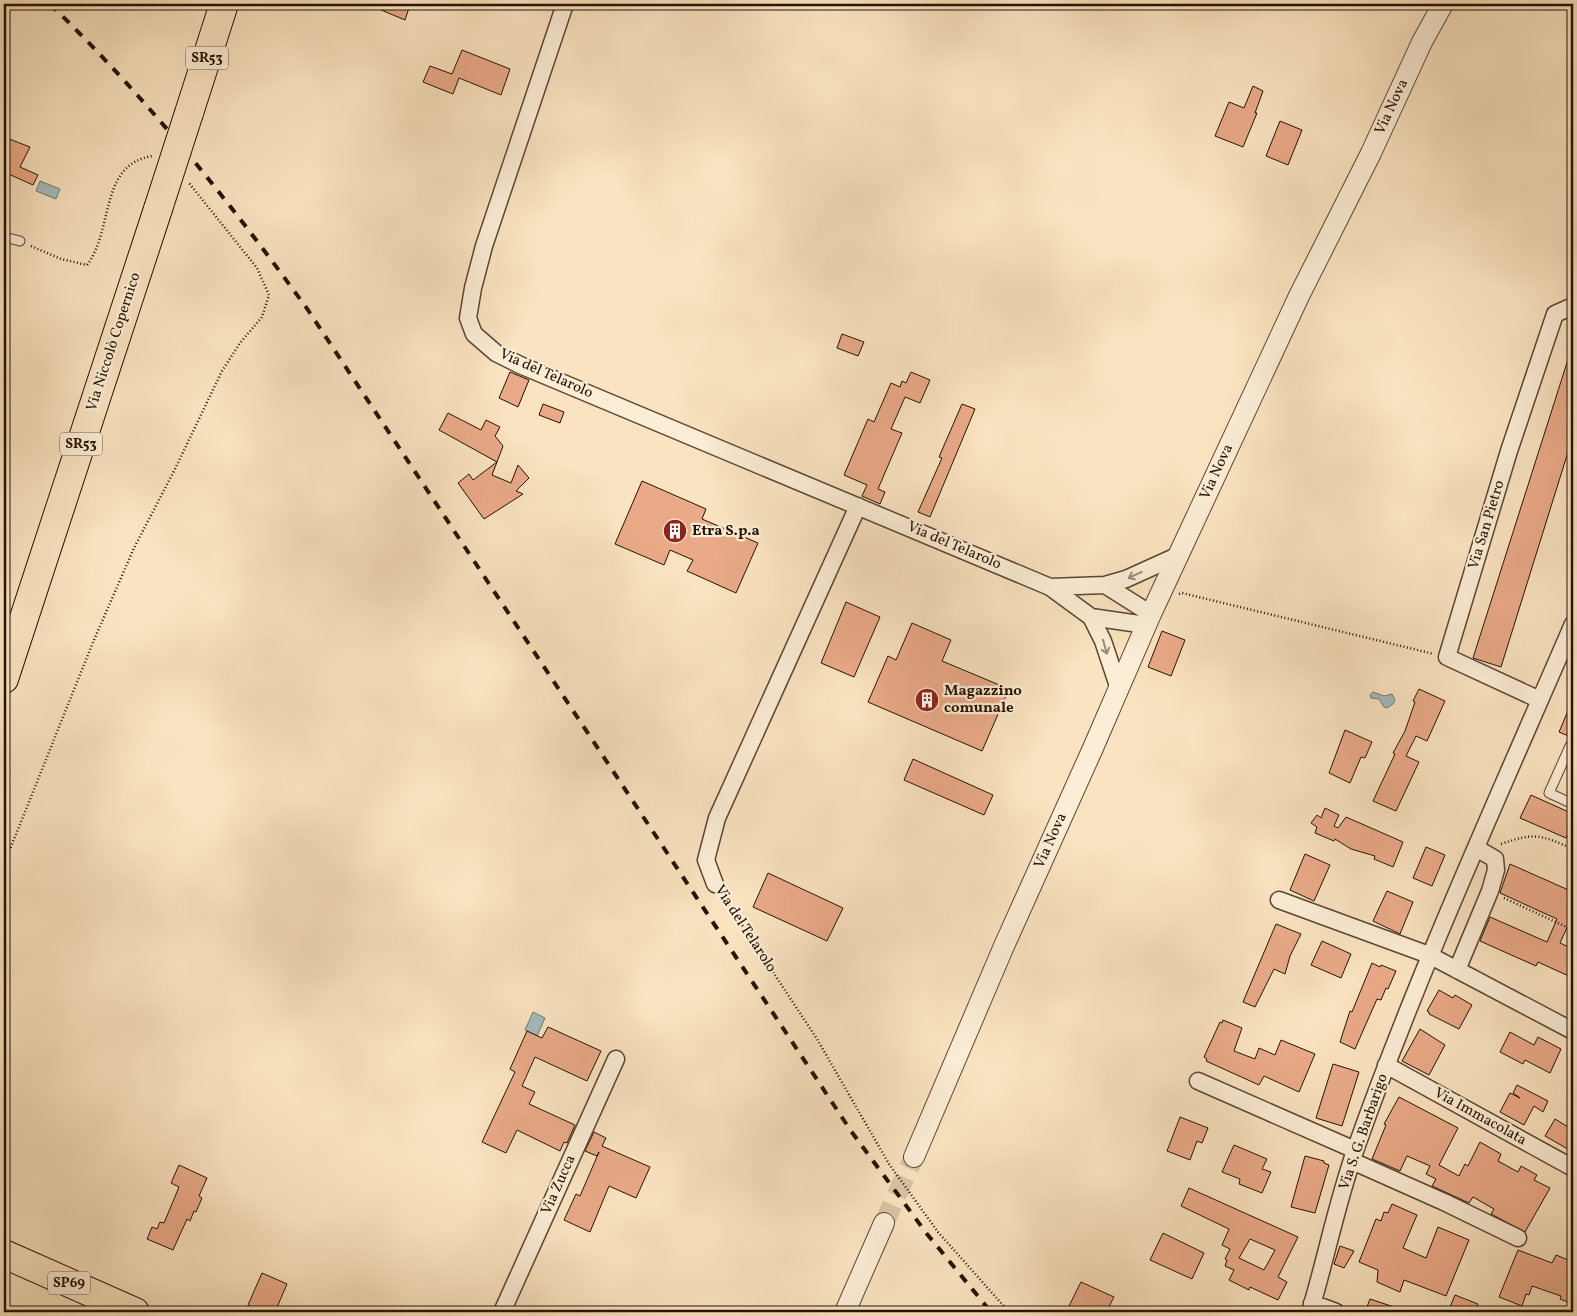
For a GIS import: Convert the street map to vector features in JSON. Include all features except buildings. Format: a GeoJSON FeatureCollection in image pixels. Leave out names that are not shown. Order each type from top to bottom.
{"type":"FeatureCollection","features":[{"type":"Feature","properties":{"kind":"highway","name":"Via Niccolò Copernico"},"geometry":{"type":"LineString","coordinates":[[4,679],[224,4]]}},
{"type":"Feature","properties":{"kind":"highway","name":"SP69"},"geometry":{"type":"LineString","coordinates":[[4,1254],[135,1312]]}},
{"type":"Feature","properties":{"kind":"street","name":"Via del Telarolo"},"geometry":{"type":"LineString","coordinates":[[564,4],[484,246],[473,288],[468,318],[474,334],[496,353],[520,365],[1050,587]]}},
{"type":"Feature","properties":{"kind":"street","name":"Via Nova"},"geometry":{"type":"LineString","coordinates":[[914,1157],[1004,946],[1152,612],[1295,305],[1371,153],[1422,42],[1443,4]]}},
{"type":"Feature","properties":{"kind":"street","name":"Via San Pietro"},"geometry":{"type":"LineString","coordinates":[[1447,657],[1509,451],[1555,314],[1573,306]]}},
{"type":"Feature","properties":{"kind":"street","name":"Via del Telarolo"},"geometry":{"type":"LineString","coordinates":[[715,884],[706,860],[717,818],[858,506]]}},
{"type":"Feature","properties":{"kind":"street"},"geometry":{"type":"LineString","coordinates":[[1050,587],[1104,585],[1126,579],[1179,554]]}},
{"type":"Feature","properties":{"kind":"street"},"geometry":{"type":"LineString","coordinates":[[1104,585],[1152,612]]}},
{"type":"Feature","properties":{"kind":"street"},"geometry":{"type":"LineString","coordinates":[[1050,587],[1091,617],[1103,641],[1119,689]]}},
{"type":"Feature","properties":{"kind":"street"},"geometry":{"type":"LineString","coordinates":[[1091,617],[1152,612]]}},
{"type":"Feature","properties":{"kind":"street"},"geometry":{"type":"LineString","coordinates":[[1429,955],[1573,624]]}},
{"type":"Feature","properties":{"kind":"street"},"geometry":{"type":"LineString","coordinates":[[1447,657],[1540,700]]}},
{"type":"Feature","properties":{"kind":"street"},"geometry":{"type":"LineString","coordinates":[[1457,970],[1490,891],[1496,870],[1495,859],[1478,843]]}},
{"type":"Feature","properties":{"kind":"street"},"geometry":{"type":"LineString","coordinates":[[1279,900],[1429,955],[1573,1031]]}},
{"type":"Feature","properties":{"kind":"street","name":"Via S. G. Barbarigo"},"geometry":{"type":"LineString","coordinates":[[1311,1308],[1354,1155],[1386,1065],[1429,955]]}},
{"type":"Feature","properties":{"kind":"street","name":"Via Zucca"},"geometry":{"type":"LineString","coordinates":[[502,1312],[616,1058]]}},
{"type":"Feature","properties":{"kind":"street","name":"Via Immacolata"},"geometry":{"type":"LineString","coordinates":[[1386,1065],[1573,1168]]}},
{"type":"Feature","properties":{"kind":"street"},"geometry":{"type":"LineString","coordinates":[[1198,1082],[1354,1155],[1518,1238]]}},
{"type":"Feature","properties":{"kind":"street"},"geometry":{"type":"LineString","coordinates":[[845,1312],[884,1223]]}},
{"type":"Feature","properties":{"kind":"street"},"geometry":{"type":"LineString","coordinates":[[1311,1308],[1336,1312]]}},
{"type":"Feature","properties":{"kind":"lane"},"geometry":{"type":"LineString","coordinates":[[4,237],[20,241]]}},
{"type":"Feature","properties":{"kind":"lane"},"geometry":{"type":"LineString","coordinates":[[1573,747],[1570,746],[1549,793],[1573,804]]}},
{"type":"Feature","properties":{"kind":"path"},"geometry":{"type":"LineString","coordinates":[[20,241],[61,259],[87,266],[93,258],[103,232],[114,183],[128,165],[140,158],[158,156]]}},
{"type":"Feature","properties":{"kind":"path"},"geometry":{"type":"LineString","coordinates":[[4,864],[94,640],[134,548],[175,469],[222,371],[240,343],[262,317],[269,295],[257,268],[184,176]]}},
{"type":"Feature","properties":{"kind":"path"},"geometry":{"type":"LineString","coordinates":[[1152,612],[1182,593],[1447,657]]}},
{"type":"Feature","properties":{"kind":"path"},"geometry":{"type":"LineString","coordinates":[[1478,843],[1501,844],[1522,837],[1545,837],[1573,849]]}},
{"type":"Feature","properties":{"kind":"path","name":"Via del Telarolo"},"geometry":{"type":"LineString","coordinates":[[715,884],[817,1039],[889,1164],[938,1232],[1009,1312]]}},
{"type":"Feature","properties":{"kind":"path"},"geometry":{"type":"LineString","coordinates":[[1490,891],[1573,930]]}},
{"type":"Feature","properties":{"kind":"water"},"geometry":{"type":"Polygon","coordinates":[[[40,181],[60,189],[56,199],[36,191],[40,181]]]}},
{"type":"Feature","properties":{"kind":"water"},"geometry":{"type":"Polygon","coordinates":[[[1373,692],[1384,696],[1392,694],[1395,700],[1387,708],[1384,707],[1379,699],[1371,698],[1370,695],[1373,692]]]}},
{"type":"Feature","properties":{"kind":"water"},"geometry":{"type":"Polygon","coordinates":[[[533,1012],[545,1018],[537,1036],[525,1030],[533,1012]]]}},
{"type":"Feature","properties":{"kind":"tunnel"},"geometry":{"type":"LineString","coordinates":[[884,1223],[914,1157]]}},
{"type":"Feature","properties":{"kind":"railway"},"geometry":{"type":"LineString","coordinates":[[50,4],[120,76],[186,151],[308,310],[851,1131],[927,1234],[991,1312]]}},
{"type":"Feature","properties":{"kind":"place","name":"Etra S.p.a"},"geometry":{"type":"Point","coordinates":[675,531]}},
{"type":"Feature","properties":{"kind":"place","name":"Magazzino comunale"},"geometry":{"type":"Point","coordinates":[927,700]}}]}
